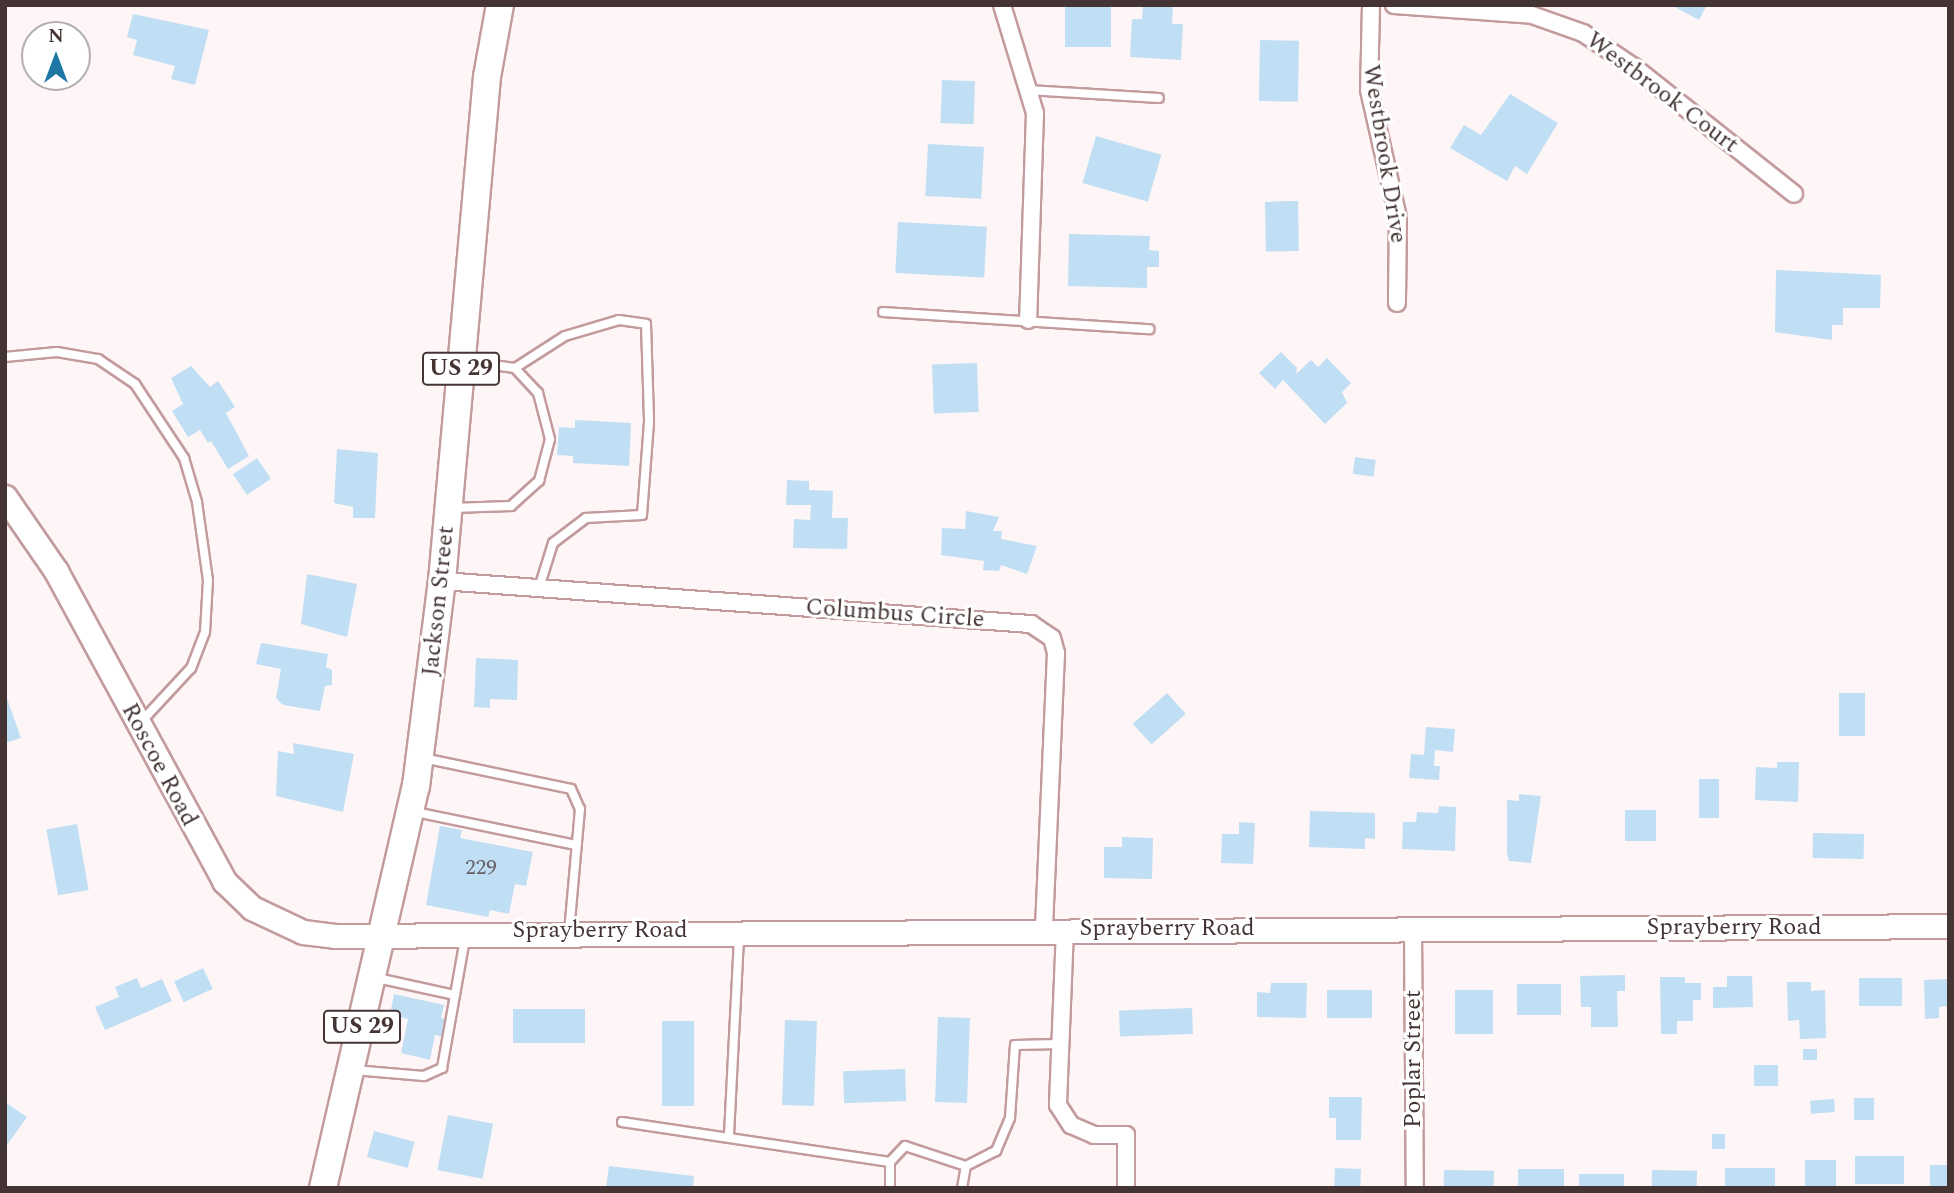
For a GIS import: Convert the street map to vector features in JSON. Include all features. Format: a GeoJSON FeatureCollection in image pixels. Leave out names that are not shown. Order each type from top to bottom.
{"type":"FeatureCollection","features":[{"type":"Feature","properties":{"kind":"main road","name":"Jackson Street"},"geometry":{"type":"LineString","coordinates":[[323,1188],[412,812],[442,581],[486,77],[500,5]]}},
{"type":"Feature","properties":{"kind":"street"},"geometry":{"type":"LineString","coordinates":[[1002,5],[1035,113],[1036,160],[1028,320]]}},
{"type":"Feature","properties":{"kind":"street","name":"Westbrook Drive"},"geometry":{"type":"LineString","coordinates":[[1371,5],[1369,90],[1398,218],[1397,303]]}},
{"type":"Feature","properties":{"kind":"street","name":"Westbrook Court"},"geometry":{"type":"LineString","coordinates":[[1394,5],[1532,15],[1583,33],[1634,66],[1794,194]]}},
{"type":"Feature","properties":{"kind":"street","name":"Roscoe Road"},"geometry":{"type":"LineString","coordinates":[[5,497],[56,572],[213,864],[252,908],[303,932],[335,936],[385,933]]}},
{"type":"Feature","properties":{"kind":"street","name":"Columbus Circle"},"geometry":{"type":"LineString","coordinates":[[442,581],[1031,624],[1052,638],[1056,653],[1054,929]]}},
{"type":"Feature","properties":{"kind":"street","name":"Sprayberry Road"},"geometry":{"type":"LineString","coordinates":[[385,933],[1949,926]]}},
{"type":"Feature","properties":{"kind":"street"},"geometry":{"type":"LineString","coordinates":[[1054,929],[1059,1044],[1058,1105],[1071,1125],[1094,1135],[1126,1135],[1126,1188]]}},
{"type":"Feature","properties":{"kind":"street","name":"Poplar Street"},"geometry":{"type":"LineString","coordinates":[[1413,930],[1415,1188]]}},
{"type":"Feature","properties":{"kind":"lane"},"geometry":{"type":"LineString","coordinates":[[1028,90],[1158,98]]}},
{"type":"Feature","properties":{"kind":"lane"},"geometry":{"type":"LineString","coordinates":[[883,312],[1149,329]]}},
{"type":"Feature","properties":{"kind":"lane"},"geometry":{"type":"LineString","coordinates":[[515,368],[565,336],[619,320],[646,324],[649,422],[642,515],[586,517],[553,543],[539,588]]}},
{"type":"Feature","properties":{"kind":"lane"},"geometry":{"type":"LineString","coordinates":[[5,357],[77,354],[98,359],[119,372],[150,401],[191,480],[208,580],[205,632],[191,668],[138,725]]}},
{"type":"Feature","properties":{"kind":"lane"},"geometry":{"type":"LineString","coordinates":[[449,509],[511,506],[539,481],[550,439],[538,393],[515,368],[461,361]]}},
{"type":"Feature","properties":{"kind":"lane"},"geometry":{"type":"LineString","coordinates":[[420,757],[572,789],[580,809],[569,932]]}},
{"type":"Feature","properties":{"kind":"lane"},"geometry":{"type":"LineString","coordinates":[[412,812],[576,845]]}},
{"type":"Feature","properties":{"kind":"lane"},"geometry":{"type":"LineString","coordinates":[[729,1135],[740,930]]}},
{"type":"Feature","properties":{"kind":"lane"},"geometry":{"type":"LineString","coordinates":[[351,1070],[434,1074],[442,1068],[466,932]]}},
{"type":"Feature","properties":{"kind":"lane"},"geometry":{"type":"LineString","coordinates":[[374,978],[455,995]]}},
{"type":"Feature","properties":{"kind":"lane"},"geometry":{"type":"LineString","coordinates":[[890,1188],[890,1162],[905,1146],[966,1166],[996,1151],[1010,1118],[1014,1045],[1059,1044]]}},
{"type":"Feature","properties":{"kind":"lane"},"geometry":{"type":"LineString","coordinates":[[622,1122],[729,1135],[890,1162]]}},
{"type":"Feature","properties":{"kind":"lane"},"geometry":{"type":"LineString","coordinates":[[962,1188],[966,1166]]}},
{"type":"Feature","properties":{"kind":"building"},"geometry":{"type":"Polygon","coordinates":[[[1065,5],[1111,5],[1111,47],[1065,47],[1065,5]]]}},
{"type":"Feature","properties":{"kind":"building"},"geometry":{"type":"Polygon","coordinates":[[[1143,5],[1173,5],[1172,24],[1183,24],[1181,60],[1130,57],[1132,19],[1142,19],[1143,5]]]}},
{"type":"Feature","properties":{"kind":"building"},"geometry":{"type":"Polygon","coordinates":[[[1671,5],[1707,5],[1699,20],[1671,5]]]}},
{"type":"Feature","properties":{"kind":"building"},"geometry":{"type":"Polygon","coordinates":[[[133,14],[209,30],[195,85],[171,79],[175,66],[133,55],[137,40],[127,37],[133,14]]]}},
{"type":"Feature","properties":{"kind":"building"},"geometry":{"type":"Polygon","coordinates":[[[1260,40],[1299,41],[1298,102],[1259,101],[1260,40]]]}},
{"type":"Feature","properties":{"kind":"building"},"geometry":{"type":"Polygon","coordinates":[[[942,80],[975,81],[973,124],[940,123],[942,80]]]}},
{"type":"Feature","properties":{"kind":"building"},"geometry":{"type":"Polygon","coordinates":[[[1510,94],[1558,123],[1527,174],[1515,166],[1507,181],[1450,148],[1464,125],[1481,135],[1510,94]]]}},
{"type":"Feature","properties":{"kind":"building"},"geometry":{"type":"Polygon","coordinates":[[[1096,136],[1161,155],[1148,202],[1082,183],[1096,136]]]}},
{"type":"Feature","properties":{"kind":"building"},"geometry":{"type":"Polygon","coordinates":[[[928,144],[984,147],[981,199],[925,196],[928,144]]]}},
{"type":"Feature","properties":{"kind":"building"},"geometry":{"type":"Polygon","coordinates":[[[1298,201],[1299,251],[1266,252],[1265,202],[1298,201]]]}},
{"type":"Feature","properties":{"kind":"building"},"geometry":{"type":"Polygon","coordinates":[[[898,222],[987,227],[984,278],[895,273],[898,222]]]}},
{"type":"Feature","properties":{"kind":"building"},"geometry":{"type":"Polygon","coordinates":[[[1069,234],[1150,236],[1149,250],[1159,251],[1159,267],[1147,267],[1147,288],[1068,286],[1069,234]]]}},
{"type":"Feature","properties":{"kind":"building"},"geometry":{"type":"Polygon","coordinates":[[[1776,270],[1881,275],[1880,308],[1843,308],[1843,325],[1832,325],[1832,340],[1775,332],[1776,270]]]}},
{"type":"Feature","properties":{"kind":"building"},"geometry":{"type":"Polygon","coordinates":[[[1281,352],[1297,368],[1296,374],[1311,360],[1318,367],[1327,358],[1351,383],[1342,392],[1347,403],[1325,424],[1283,380],[1275,389],[1259,373],[1281,352]]]}},
{"type":"Feature","properties":{"kind":"building"},"geometry":{"type":"Polygon","coordinates":[[[977,363],[979,412],[934,414],[932,365],[977,363]]]}},
{"type":"Feature","properties":{"kind":"building"},"geometry":{"type":"Polygon","coordinates":[[[191,366],[210,387],[218,381],[235,407],[226,413],[249,456],[228,469],[211,441],[208,443],[200,430],[188,437],[172,411],[183,404],[171,378],[191,366]]]}},
{"type":"Feature","properties":{"kind":"building"},"geometry":{"type":"Polygon","coordinates":[[[575,420],[631,423],[629,466],[573,463],[573,456],[557,455],[559,427],[575,428],[575,420]]]}},
{"type":"Feature","properties":{"kind":"building"},"geometry":{"type":"Polygon","coordinates":[[[337,449],[378,453],[375,518],[353,518],[353,507],[334,503],[337,449]]]}},
{"type":"Feature","properties":{"kind":"building"},"geometry":{"type":"Polygon","coordinates":[[[1355,457],[1376,460],[1373,477],[1353,474],[1355,457]]]}},
{"type":"Feature","properties":{"kind":"building"},"geometry":{"type":"Polygon","coordinates":[[[257,458],[271,479],[247,495],[233,474],[257,458]]]}},
{"type":"Feature","properties":{"kind":"building"},"geometry":{"type":"Polygon","coordinates":[[[787,480],[809,481],[809,490],[833,491],[832,518],[848,518],[847,549],[793,548],[794,519],[810,520],[811,505],[786,505],[787,480]]]}},
{"type":"Feature","properties":{"kind":"building"},"geometry":{"type":"Polygon","coordinates":[[[966,511],[999,517],[993,531],[1002,531],[1001,539],[1037,546],[1027,574],[1001,565],[999,571],[983,570],[984,561],[941,555],[942,528],[965,529],[966,511]]]}},
{"type":"Feature","properties":{"kind":"building"},"geometry":{"type":"Polygon","coordinates":[[[307,574],[357,584],[347,637],[301,624],[307,574]]]}},
{"type":"Feature","properties":{"kind":"building"},"geometry":{"type":"Polygon","coordinates":[[[261,643],[328,654],[326,667],[332,670],[332,685],[325,686],[320,711],[283,705],[276,698],[281,669],[256,664],[261,643]]]}},
{"type":"Feature","properties":{"kind":"building"},"geometry":{"type":"Polygon","coordinates":[[[476,658],[518,660],[517,700],[490,699],[490,708],[474,707],[476,658]]]}},
{"type":"Feature","properties":{"kind":"building"},"geometry":{"type":"Polygon","coordinates":[[[5,693],[21,738],[5,743],[5,693]]]}},
{"type":"Feature","properties":{"kind":"building"},"geometry":{"type":"Polygon","coordinates":[[[1167,693],[1186,714],[1152,745],[1133,724],[1167,693]]]}},
{"type":"Feature","properties":{"kind":"building"},"geometry":{"type":"Polygon","coordinates":[[[1839,693],[1865,693],[1865,736],[1839,736],[1839,693]]]}},
{"type":"Feature","properties":{"kind":"building"},"geometry":{"type":"Polygon","coordinates":[[[1426,727],[1455,729],[1453,752],[1435,750],[1434,766],[1440,766],[1439,780],[1409,778],[1411,754],[1424,755],[1426,727]]]}},
{"type":"Feature","properties":{"kind":"building"},"geometry":{"type":"Polygon","coordinates":[[[293,743],[354,754],[343,812],[276,796],[278,751],[294,754],[293,743]]]}},
{"type":"Feature","properties":{"kind":"building"},"geometry":{"type":"Polygon","coordinates":[[[1777,762],[1799,762],[1798,802],[1755,800],[1756,767],[1777,768],[1777,762]]]}},
{"type":"Feature","properties":{"kind":"building"},"geometry":{"type":"Polygon","coordinates":[[[1699,779],[1719,779],[1719,818],[1699,818],[1699,779]]]}},
{"type":"Feature","properties":{"kind":"building"},"geometry":{"type":"Polygon","coordinates":[[[1519,794],[1541,796],[1531,863],[1509,861],[1507,853],[1507,800],[1519,801],[1519,794]]]}},
{"type":"Feature","properties":{"kind":"building"},"geometry":{"type":"Polygon","coordinates":[[[1439,806],[1456,807],[1455,851],[1402,849],[1403,822],[1416,822],[1417,812],[1438,813],[1439,806]]]}},
{"type":"Feature","properties":{"kind":"building"},"geometry":{"type":"Polygon","coordinates":[[[1625,810],[1656,810],[1656,841],[1625,841],[1625,810]]]}},
{"type":"Feature","properties":{"kind":"building"},"geometry":{"type":"Polygon","coordinates":[[[1310,811],[1375,813],[1375,839],[1365,838],[1365,849],[1309,847],[1310,811]]]}},
{"type":"Feature","properties":{"kind":"building"},"geometry":{"type":"Polygon","coordinates":[[[1239,822],[1255,823],[1253,864],[1221,863],[1222,834],[1239,834],[1239,822]]]}},
{"type":"Feature","properties":{"kind":"building"},"geometry":{"type":"Polygon","coordinates":[[[77,824],[89,890],[58,895],[46,829],[77,824]]]}},
{"type":"Feature","properties":{"kind":"building"},"geometry":{"type":"Polygon","coordinates":[[[440,826],[462,830],[460,838],[533,852],[526,886],[515,884],[509,914],[490,910],[488,917],[426,905],[440,826]]]}},
{"type":"Feature","properties":{"kind":"building"},"geometry":{"type":"Polygon","coordinates":[[[1813,833],[1864,834],[1864,859],[1813,858],[1813,833]]]}},
{"type":"Feature","properties":{"kind":"building"},"geometry":{"type":"Polygon","coordinates":[[[1122,837],[1153,838],[1152,879],[1104,878],[1104,847],[1122,847],[1122,837]]]}},
{"type":"Feature","properties":{"kind":"building"},"geometry":{"type":"Polygon","coordinates":[[[203,968],[213,989],[184,1002],[174,982],[203,968]]]}},
{"type":"Feature","properties":{"kind":"building"},"geometry":{"type":"Polygon","coordinates":[[[1625,975],[1625,991],[1617,991],[1618,1027],[1591,1027],[1591,1007],[1581,1007],[1580,976],[1625,975]]]}},
{"type":"Feature","properties":{"kind":"building"},"geometry":{"type":"Polygon","coordinates":[[[1727,976],[1752,976],[1753,1007],[1713,1008],[1713,987],[1727,987],[1727,976]]]}},
{"type":"Feature","properties":{"kind":"building"},"geometry":{"type":"Polygon","coordinates":[[[1660,977],[1685,977],[1685,983],[1701,983],[1701,1000],[1693,1000],[1693,1021],[1677,1021],[1677,1034],[1661,1034],[1660,977]]]}},
{"type":"Feature","properties":{"kind":"building"},"geometry":{"type":"Polygon","coordinates":[[[137,978],[141,988],[162,979],[172,1001],[105,1030],[95,1007],[119,997],[115,987],[137,978]]]}},
{"type":"Feature","properties":{"kind":"building"},"geometry":{"type":"Polygon","coordinates":[[[1859,978],[1902,978],[1902,1006],[1859,1006],[1859,978]]]}},
{"type":"Feature","properties":{"kind":"building"},"geometry":{"type":"Polygon","coordinates":[[[1949,979],[1949,1006],[1939,1007],[1939,1018],[1925,1019],[1924,980],[1949,979]]]}},
{"type":"Feature","properties":{"kind":"building"},"geometry":{"type":"Polygon","coordinates":[[[1787,982],[1811,982],[1811,991],[1825,990],[1826,1038],[1800,1039],[1799,1020],[1788,1021],[1787,982]]]}},
{"type":"Feature","properties":{"kind":"building"},"geometry":{"type":"Polygon","coordinates":[[[1271,983],[1307,983],[1306,1018],[1257,1017],[1257,992],[1270,993],[1271,983]]]}},
{"type":"Feature","properties":{"kind":"building"},"geometry":{"type":"Polygon","coordinates":[[[1517,984],[1561,984],[1561,1015],[1517,1015],[1517,984]]]}},
{"type":"Feature","properties":{"kind":"building"},"geometry":{"type":"Polygon","coordinates":[[[1327,990],[1372,990],[1372,1018],[1327,1018],[1327,990]]]}},
{"type":"Feature","properties":{"kind":"building"},"geometry":{"type":"Polygon","coordinates":[[[1455,990],[1493,990],[1493,1034],[1455,1034],[1455,990]]]}},
{"type":"Feature","properties":{"kind":"building"},"geometry":{"type":"Polygon","coordinates":[[[394,994],[444,1005],[441,1018],[448,1020],[444,1037],[435,1035],[430,1060],[401,1053],[408,1019],[390,1015],[394,994]]]}},
{"type":"Feature","properties":{"kind":"building"},"geometry":{"type":"Polygon","coordinates":[[[1192,1008],[1193,1034],[1120,1037],[1119,1011],[1192,1008]]]}},
{"type":"Feature","properties":{"kind":"building"},"geometry":{"type":"Polygon","coordinates":[[[513,1009],[585,1009],[585,1043],[513,1043],[513,1009]]]}},
{"type":"Feature","properties":{"kind":"building"},"geometry":{"type":"Polygon","coordinates":[[[938,1017],[970,1018],[967,1103],[935,1102],[938,1017]]]}},
{"type":"Feature","properties":{"kind":"building"},"geometry":{"type":"Polygon","coordinates":[[[785,1020],[817,1021],[814,1106],[782,1105],[785,1020]]]}},
{"type":"Feature","properties":{"kind":"building"},"geometry":{"type":"Polygon","coordinates":[[[662,1021],[694,1021],[694,1106],[662,1106],[662,1021]]]}},
{"type":"Feature","properties":{"kind":"building"},"geometry":{"type":"Polygon","coordinates":[[[1803,1049],[1817,1049],[1817,1060],[1803,1060],[1803,1049]]]}},
{"type":"Feature","properties":{"kind":"building"},"geometry":{"type":"Polygon","coordinates":[[[1754,1065],[1778,1065],[1778,1086],[1754,1086],[1754,1065]]]}},
{"type":"Feature","properties":{"kind":"building"},"geometry":{"type":"Polygon","coordinates":[[[905,1069],[906,1101],[844,1103],[843,1071],[905,1069]]]}},
{"type":"Feature","properties":{"kind":"building"},"geometry":{"type":"Polygon","coordinates":[[[1329,1097],[1362,1097],[1361,1140],[1336,1140],[1336,1118],[1329,1118],[1329,1097]]]}},
{"type":"Feature","properties":{"kind":"building"},"geometry":{"type":"Polygon","coordinates":[[[1854,1098],[1874,1098],[1874,1120],[1854,1120],[1854,1098]]]}},
{"type":"Feature","properties":{"kind":"building"},"geometry":{"type":"Polygon","coordinates":[[[1834,1099],[1835,1112],[1811,1114],[1810,1101],[1834,1099]]]}},
{"type":"Feature","properties":{"kind":"building"},"geometry":{"type":"Polygon","coordinates":[[[5,1102],[27,1117],[5,1148],[5,1102]]]}},
{"type":"Feature","properties":{"kind":"building"},"geometry":{"type":"Polygon","coordinates":[[[448,1115],[493,1124],[482,1179],[437,1170],[448,1115]]]}},
{"type":"Feature","properties":{"kind":"building"},"geometry":{"type":"Polygon","coordinates":[[[374,1131],[415,1142],[408,1168],[367,1157],[374,1131]]]}},
{"type":"Feature","properties":{"kind":"building"},"geometry":{"type":"Polygon","coordinates":[[[1712,1134],[1725,1134],[1725,1149],[1712,1149],[1712,1134]]]}},
{"type":"Feature","properties":{"kind":"building"},"geometry":{"type":"Polygon","coordinates":[[[1855,1156],[1904,1156],[1904,1184],[1855,1184],[1855,1156]]]}},
{"type":"Feature","properties":{"kind":"building"},"geometry":{"type":"Polygon","coordinates":[[[1805,1160],[1836,1160],[1836,1188],[1805,1188],[1805,1160]]]}},
{"type":"Feature","properties":{"kind":"building"},"geometry":{"type":"Polygon","coordinates":[[[1930,1165],[1949,1165],[1949,1188],[1930,1188],[1930,1165]]]}},
{"type":"Feature","properties":{"kind":"building"},"geometry":{"type":"Polygon","coordinates":[[[609,1166],[694,1176],[693,1188],[606,1188],[609,1166]]]}},
{"type":"Feature","properties":{"kind":"building"},"geometry":{"type":"Polygon","coordinates":[[[1335,1168],[1361,1169],[1360,1188],[1334,1188],[1335,1168]]]}},
{"type":"Feature","properties":{"kind":"building"},"geometry":{"type":"Polygon","coordinates":[[[1725,1168],[1775,1168],[1775,1188],[1725,1188],[1725,1168]]]}},
{"type":"Feature","properties":{"kind":"building"},"geometry":{"type":"Polygon","coordinates":[[[1518,1169],[1564,1169],[1564,1188],[1518,1188],[1518,1169]]]}},
{"type":"Feature","properties":{"kind":"building"},"geometry":{"type":"Polygon","coordinates":[[[1444,1170],[1494,1171],[1494,1188],[1444,1188],[1444,1170]]]}},
{"type":"Feature","properties":{"kind":"building"},"geometry":{"type":"Polygon","coordinates":[[[1652,1170],[1697,1171],[1697,1188],[1652,1188],[1652,1170]]]}},
{"type":"Feature","properties":{"kind":"building"},"geometry":{"type":"Polygon","coordinates":[[[1579,1174],[1624,1174],[1624,1188],[1579,1188],[1579,1174]]]}}]}
